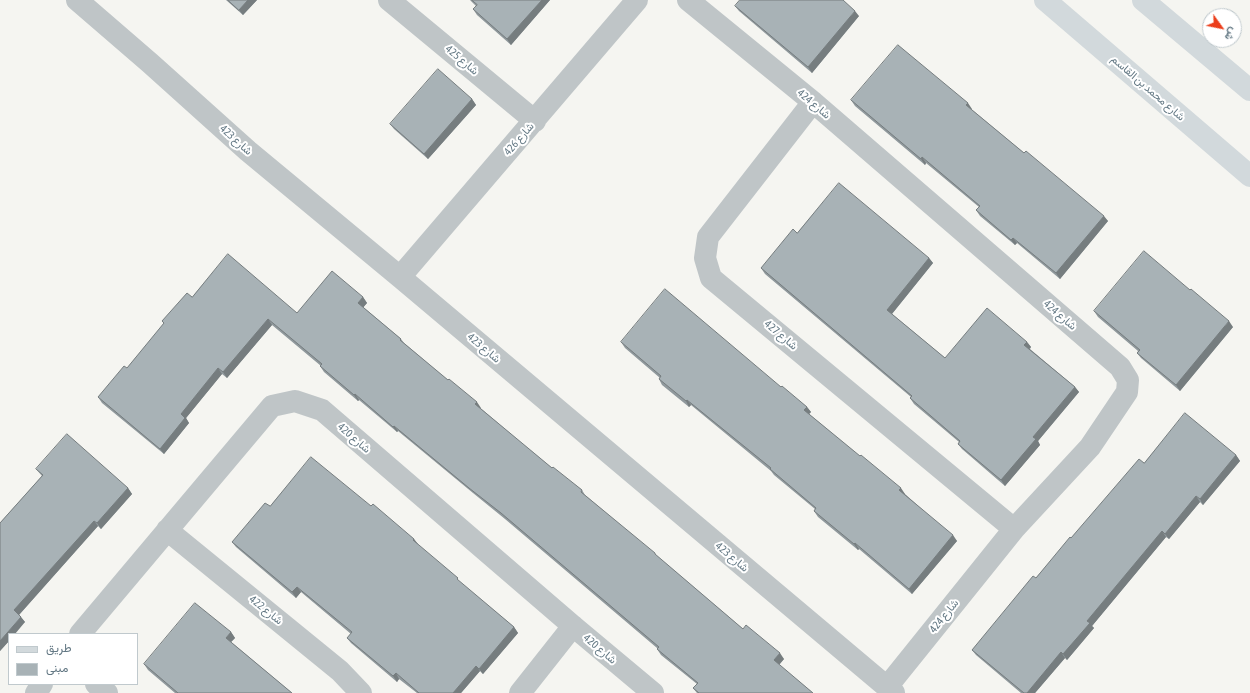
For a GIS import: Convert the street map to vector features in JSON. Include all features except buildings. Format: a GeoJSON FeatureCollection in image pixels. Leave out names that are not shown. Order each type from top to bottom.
{"type":"FeatureCollection","features":[{"type":"Feature","properties":{"kind":"main road","name":"شارع محمد بن القاسم"},"geometry":{"type":"LineString","coordinates":[[1045,0],[1250,176]]}},
{"type":"Feature","properties":{"kind":"main road"},"geometry":{"type":"LineString","coordinates":[[1143,0],[1250,90]]}},
{"type":"Feature","properties":{"kind":"street","name":"شارع 423"},"geometry":{"type":"LineString","coordinates":[[77,0],[248,151],[400,276],[890,690]]}},
{"type":"Feature","properties":{"kind":"street","name":"شارع 425"},"geometry":{"type":"LineString","coordinates":[[389,0],[535,120]]}},
{"type":"Feature","properties":{"kind":"street","name":"شارع 426"},"geometry":{"type":"LineString","coordinates":[[400,276],[637,0]]}},
{"type":"Feature","properties":{"kind":"street","name":"شارع 424"},"geometry":{"type":"LineString","coordinates":[[688,0],[813,102],[1120,367],[1128,380],[1127,392],[1090,447],[1014,529],[890,690]]}},
{"type":"Feature","properties":{"kind":"street","name":"شارع 427"},"geometry":{"type":"LineString","coordinates":[[813,102],[708,237],[705,258],[711,278],[1014,529]]}},
{"type":"Feature","properties":{"kind":"street","name":"شارع 420"},"geometry":{"type":"LineString","coordinates":[[81,633],[272,406],[295,401],[322,410],[653,693]]}},
{"type":"Feature","properties":{"kind":"street","name":"شارع 422"},"geometry":{"type":"LineString","coordinates":[[167,530],[340,671],[362,693]]}},
{"type":"Feature","properties":{"kind":"street"},"geometry":{"type":"LineString","coordinates":[[520,693],[573,626]]}},
{"type":"Feature","properties":{"kind":"street"},"geometry":{"type":"LineString","coordinates":[[97,685],[107,693]]}}]}
